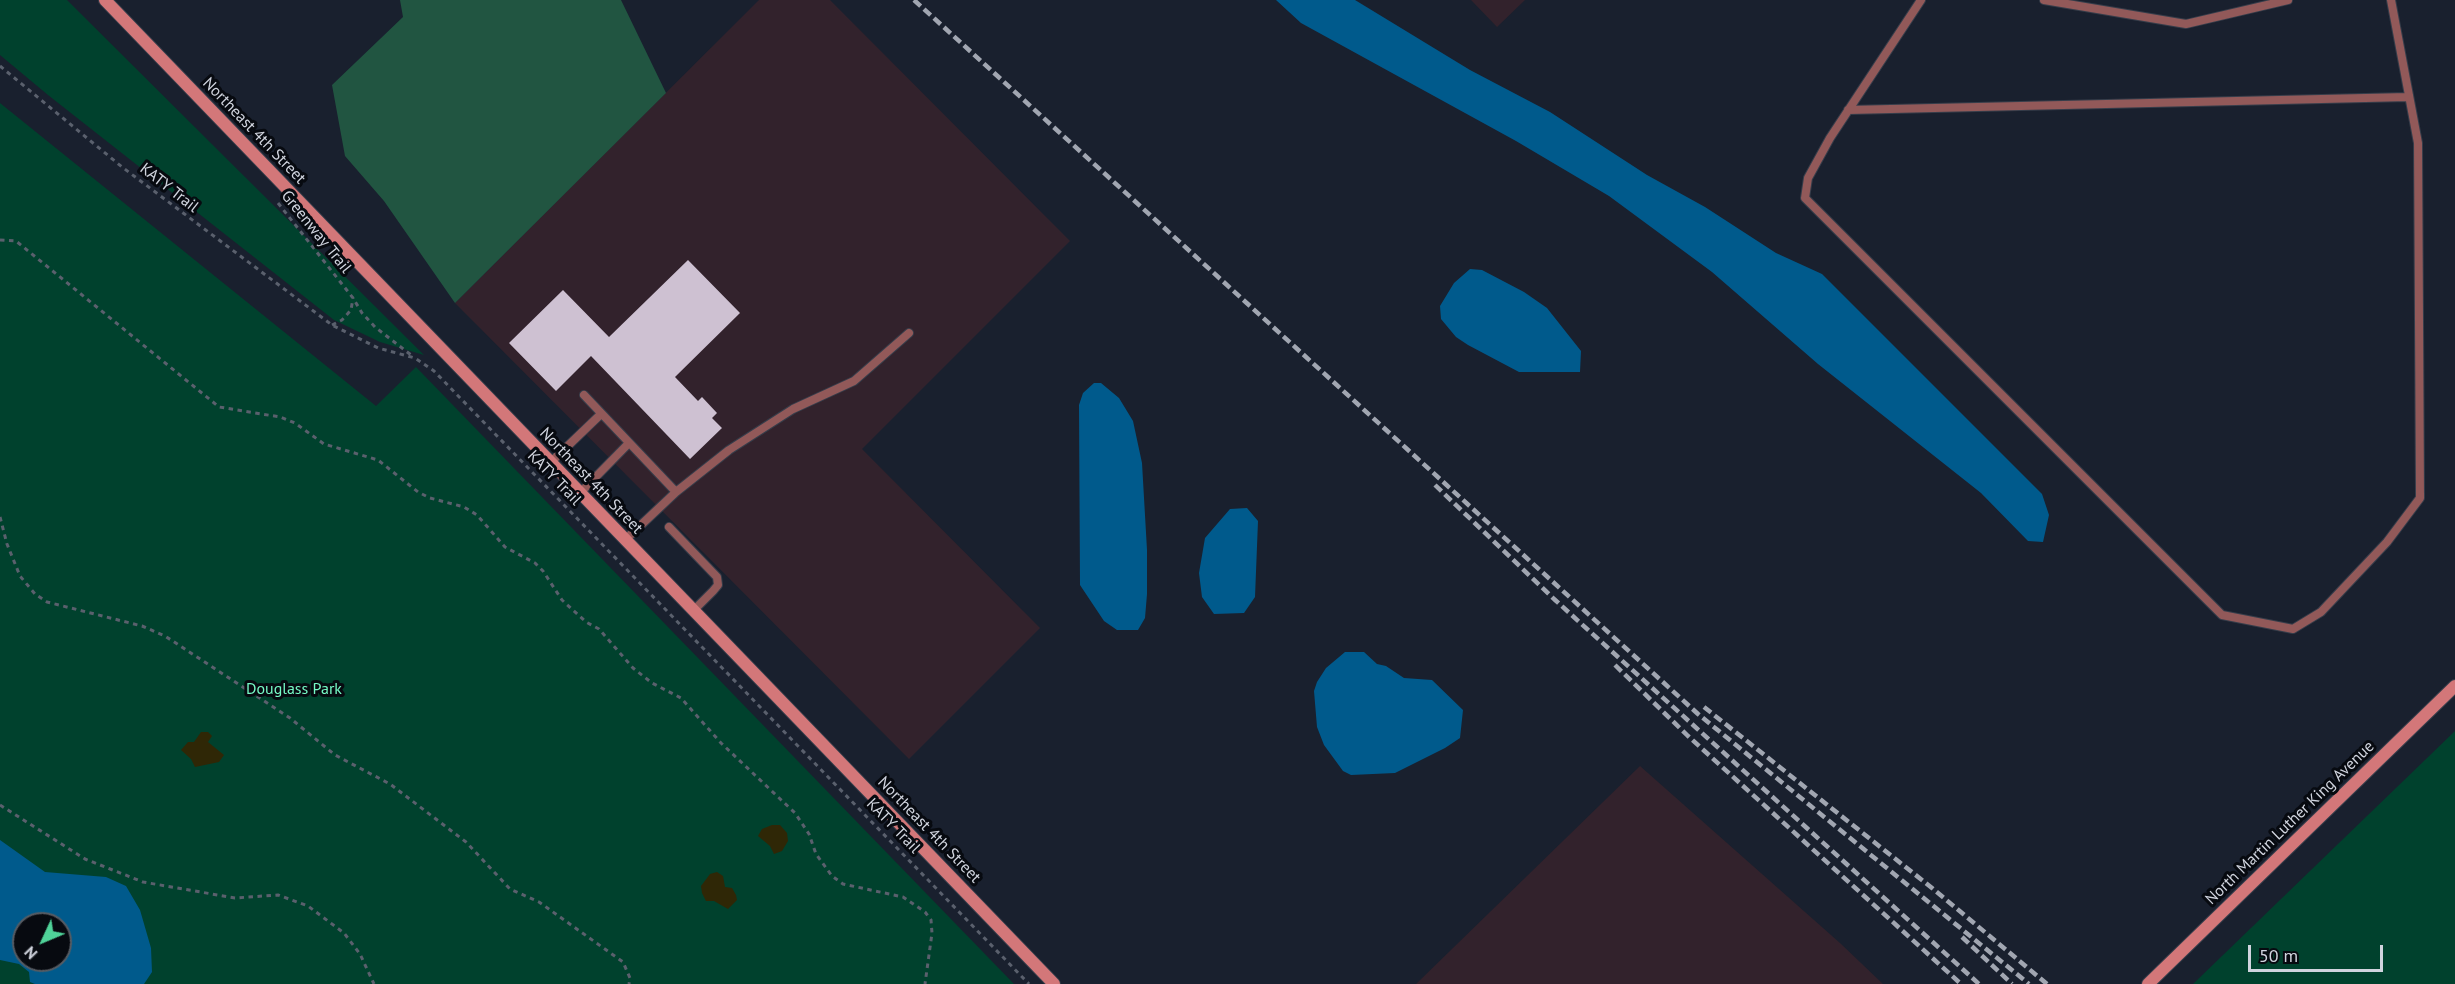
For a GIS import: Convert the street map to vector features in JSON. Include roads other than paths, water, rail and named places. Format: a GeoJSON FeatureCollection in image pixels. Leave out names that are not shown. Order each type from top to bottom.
{"type":"FeatureCollection","features":[{"type":"Feature","properties":{"kind":"street","name":"Northeast 4th Street"},"geometry":{"type":"LineString","coordinates":[[105,0],[1054,984]]}},
{"type":"Feature","properties":{"kind":"street","name":"North Martin Luther King Avenue"},"geometry":{"type":"LineString","coordinates":[[2148,984],[2455,686]]}},
{"type":"Feature","properties":{"kind":"lane"},"geometry":{"type":"LineString","coordinates":[[1921,0],[1848,110],[1808,178],[1805,198],[2222,615],[2293,629],[2321,612],[2387,542],[2420,498],[2418,143],[2391,0]]}},
{"type":"Feature","properties":{"kind":"lane"},"geometry":{"type":"LineString","coordinates":[[2044,0],[2186,24],[2288,0]]}},
{"type":"Feature","properties":{"kind":"lane"},"geometry":{"type":"LineString","coordinates":[[1848,110],[2408,97]]}},
{"type":"Feature","properties":{"kind":"lane"},"geometry":{"type":"LineString","coordinates":[[625,540],[676,492],[729,450],[793,409],[854,381],[909,333]]}},
{"type":"Feature","properties":{"kind":"lane"},"geometry":{"type":"LineString","coordinates":[[584,395],[676,492]]}},
{"type":"Feature","properties":{"kind":"lane"},"geometry":{"type":"LineString","coordinates":[[550,463],[601,414]]}},
{"type":"Feature","properties":{"kind":"lane"},"geometry":{"type":"LineString","coordinates":[[580,493],[629,443]]}},
{"type":"Feature","properties":{"kind":"lane"},"geometry":{"type":"LineString","coordinates":[[669,527],[717,578],[718,585],[714,591],[693,611]]}},
{"type":"Feature","properties":{"kind":"water"},"geometry":{"type":"Polygon","coordinates":[[[1276,0],[1355,0],[1470,70],[1550,112],[1647,175],[1705,207],[1776,253],[1822,274],[2042,494],[2049,515],[2043,542],[2028,541],[1981,493],[1818,364],[1712,272],[1609,196],[1516,141],[1301,23],[1276,0]]]}},
{"type":"Feature","properties":{"kind":"water"},"geometry":{"type":"Polygon","coordinates":[[[1470,269],[1482,270],[1524,292],[1547,308],[1581,351],[1580,372],[1519,372],[1456,337],[1441,319],[1440,306],[1454,283],[1470,269]]]}},
{"type":"Feature","properties":{"kind":"water"},"geometry":{"type":"Polygon","coordinates":[[[1094,383],[1101,383],[1119,398],[1133,421],[1142,463],[1147,594],[1145,618],[1138,630],[1117,630],[1104,621],[1080,585],[1079,405],[1083,393],[1094,383]]]}},
{"type":"Feature","properties":{"kind":"water"},"geometry":{"type":"Polygon","coordinates":[[[1247,508],[1258,521],[1255,597],[1244,613],[1214,614],[1202,597],[1199,573],[1205,538],[1230,509],[1247,508]]]}},
{"type":"Feature","properties":{"kind":"water"},"geometry":{"type":"Polygon","coordinates":[[[1345,652],[1364,652],[1377,664],[1386,666],[1404,678],[1432,680],[1463,710],[1460,738],[1395,773],[1351,775],[1343,771],[1324,745],[1317,727],[1314,691],[1326,668],[1345,652]]]}},
{"type":"Feature","properties":{"kind":"water"},"geometry":{"type":"Polygon","coordinates":[[[0,840],[45,872],[106,877],[126,886],[140,910],[151,948],[152,972],[144,984],[35,984],[30,982],[29,972],[72,972],[72,912],[12,912],[12,963],[0,960],[0,840]]]}},
{"type":"Feature","properties":{"kind":"railway"},"geometry":{"type":"LineString","coordinates":[[914,0],[1698,714],[2029,984]]}},
{"type":"Feature","properties":{"kind":"railway"},"geometry":{"type":"LineString","coordinates":[[1435,485],[1554,599],[1979,984]]}},
{"type":"Feature","properties":{"kind":"railway"},"geometry":{"type":"LineString","coordinates":[[1615,665],[1688,736],[1961,984]]}},
{"type":"Feature","properties":{"kind":"railway"},"geometry":{"type":"LineString","coordinates":[[1704,707],[1932,888],[2047,984]]}},
{"type":"Feature","properties":{"kind":"railway"},"geometry":{"type":"LineString","coordinates":[[1962,937],[2012,984]]}},
{"type":"Feature","properties":{"kind":"park label","name":"Douglass Park"},"geometry":{"type":"Point","coordinates":[294,689]}}]}
